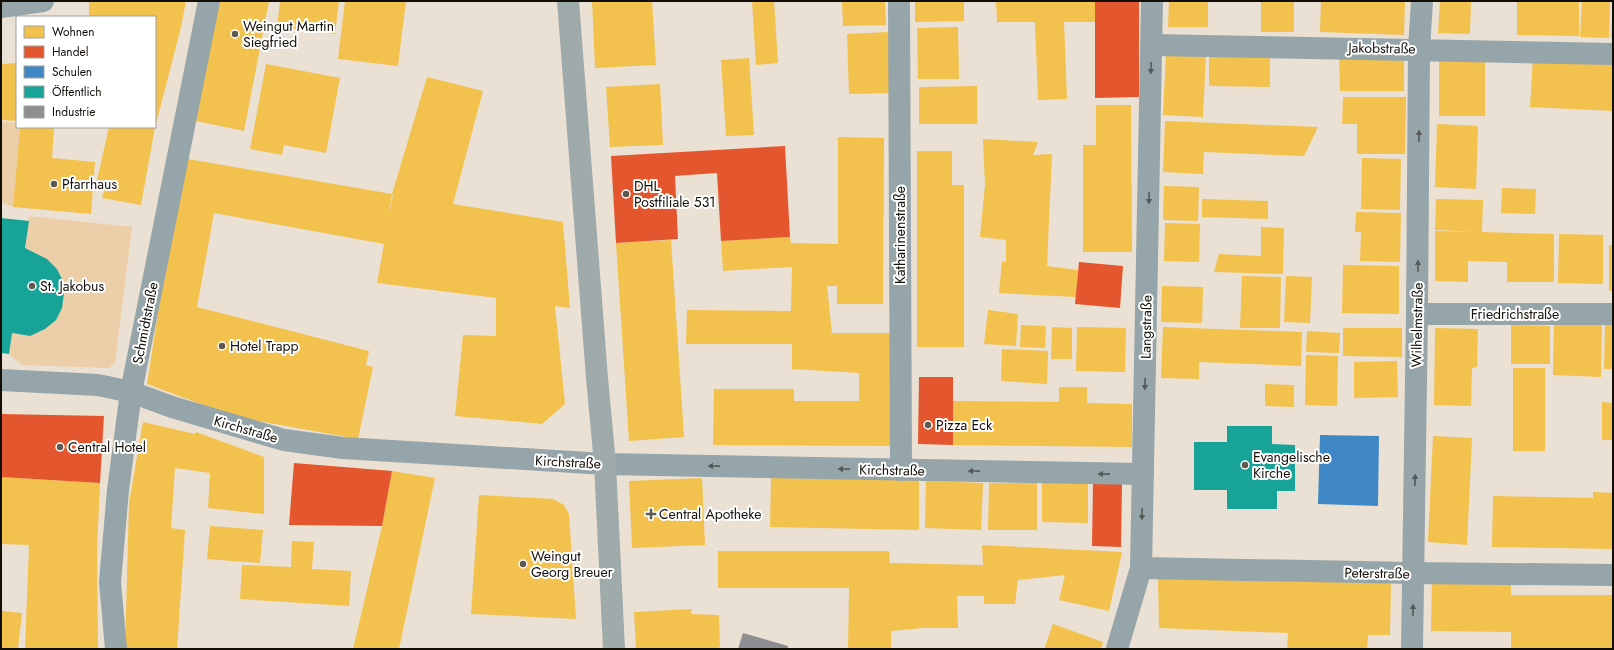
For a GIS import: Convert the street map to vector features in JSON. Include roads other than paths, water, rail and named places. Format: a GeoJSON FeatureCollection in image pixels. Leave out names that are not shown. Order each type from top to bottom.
{"type":"FeatureCollection","features":[{"type":"Feature","properties":{"kind":"main road"},"geometry":{"type":"LineString","coordinates":[[568,1],[605,464],[614,649]]}},
{"type":"Feature","properties":{"kind":"street"},"geometry":{"type":"LineString","coordinates":[[1,7],[43,1]]}},
{"type":"Feature","properties":{"kind":"street","name":"Schmidtstraße"},"geometry":{"type":"LineString","coordinates":[[116,649],[110,582],[118,490],[131,392],[209,1]]}},
{"type":"Feature","properties":{"kind":"street","name":"Katharinenstraße"},"geometry":{"type":"LineString","coordinates":[[899,1],[900,470]]}},
{"type":"Feature","properties":{"kind":"street","name":"Langstraße"},"geometry":{"type":"LineString","coordinates":[[1117,649],[1141,568],[1152,1]]}},
{"type":"Feature","properties":{"kind":"street","name":"Wilhelmstraße"},"geometry":{"type":"LineString","coordinates":[[1412,649],[1419,49],[1422,1]]}},
{"type":"Feature","properties":{"kind":"street","name":"Jakobstraße"},"geometry":{"type":"LineString","coordinates":[[1152,44],[1613,54]]}},
{"type":"Feature","properties":{"kind":"street","name":"Friedrichstraße"},"geometry":{"type":"LineString","coordinates":[[1417,314],[1613,314]]}},
{"type":"Feature","properties":{"kind":"street","name":"Kirchstraße"},"geometry":{"type":"LineString","coordinates":[[1,380],[98,386],[131,392],[172,407],[284,440],[343,448],[605,464],[1143,474]]}},
{"type":"Feature","properties":{"kind":"street","name":"Peterstraße"},"geometry":{"type":"LineString","coordinates":[[1141,568],[1613,575]]}},
{"type":"Feature","properties":{"kind":"place","name":"Weingut Martin Siegfried"},"geometry":{"type":"Point","coordinates":[235,34]}},
{"type":"Feature","properties":{"kind":"place","name":"Pfarrhaus"},"geometry":{"type":"Point","coordinates":[54,184]}},
{"type":"Feature","properties":{"kind":"place","name":"DHL Postfiliale 531"},"geometry":{"type":"Point","coordinates":[626,194]}},
{"type":"Feature","properties":{"kind":"place","name":"St. Jakobus"},"geometry":{"type":"Point","coordinates":[32,286]}},
{"type":"Feature","properties":{"kind":"place","name":"Hotel Trapp"},"geometry":{"type":"Point","coordinates":[222,346]}},
{"type":"Feature","properties":{"kind":"place","name":"Pizza Eck"},"geometry":{"type":"Point","coordinates":[928,425]}},
{"type":"Feature","properties":{"kind":"place","name":"Central Hotel"},"geometry":{"type":"Point","coordinates":[60,447]}},
{"type":"Feature","properties":{"kind":"place","name":"Evangelische Kirche"},"geometry":{"type":"Point","coordinates":[1245,465]}},
{"type":"Feature","properties":{"kind":"place","name":"Central Apotheke"},"geometry":{"type":"Point","coordinates":[651,514]}},
{"type":"Feature","properties":{"kind":"place","name":"Weingut Georg Breuer"},"geometry":{"type":"Point","coordinates":[523,564]}}]}
